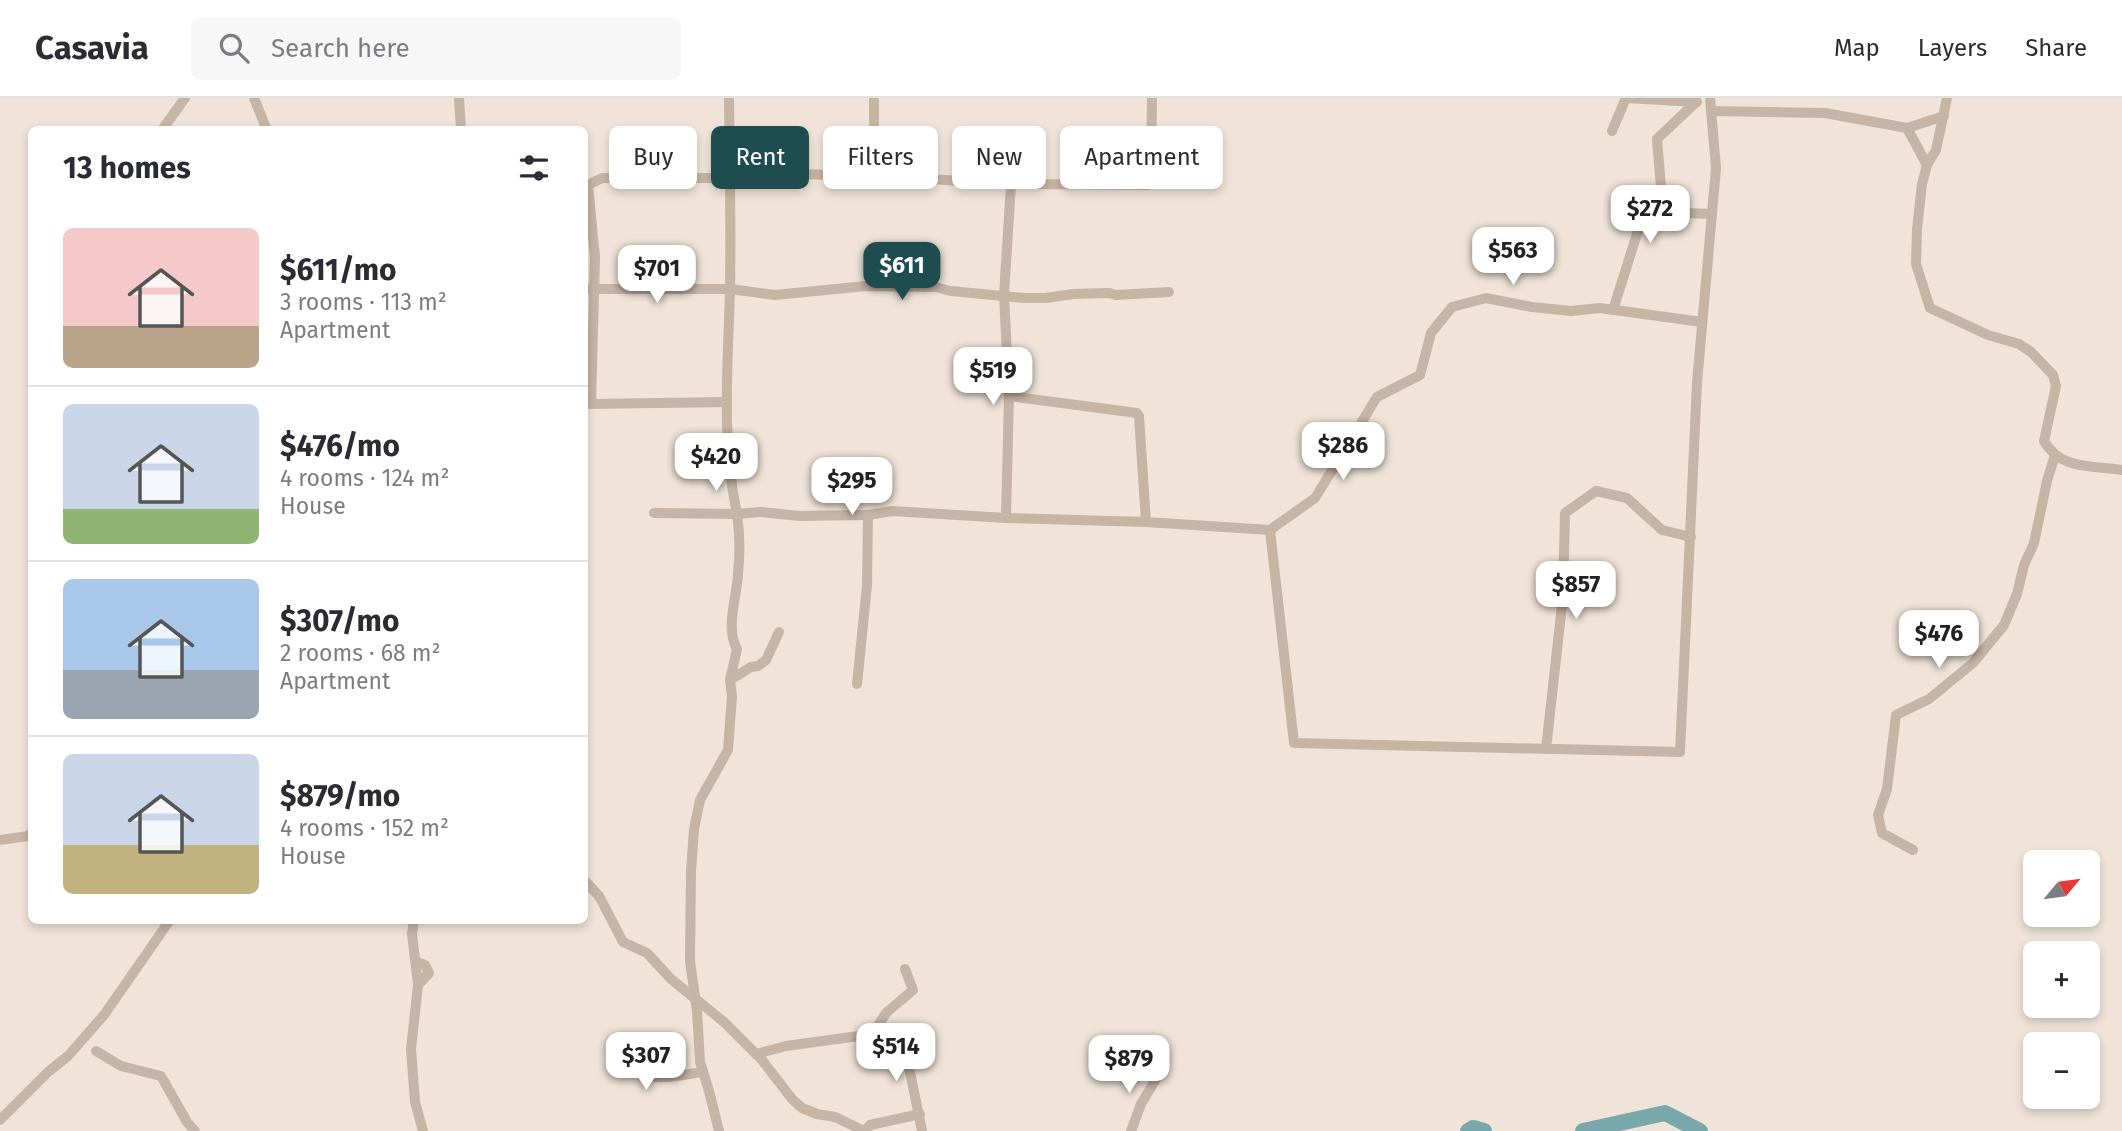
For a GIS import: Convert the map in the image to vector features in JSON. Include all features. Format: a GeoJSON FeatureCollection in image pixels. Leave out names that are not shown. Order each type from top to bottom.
{"type":"FeatureCollection","features":[{"type":"Feature","properties":{"kind":"street"},"geometry":{"type":"LineString","coordinates":[[165,126],[185,98]]}},
{"type":"Feature","properties":{"kind":"street"},"geometry":{"type":"LineString","coordinates":[[254,98],[265,126]]}},
{"type":"Feature","properties":{"kind":"street"},"geometry":{"type":"LineString","coordinates":[[459,98],[461,126]]}},
{"type":"Feature","properties":{"kind":"street"},"geometry":{"type":"LineString","coordinates":[[729,98],[730,126]]}},
{"type":"Feature","properties":{"kind":"street"},"geometry":{"type":"LineString","coordinates":[[874,98],[874,126]]}},
{"type":"Feature","properties":{"kind":"street"},"geometry":{"type":"LineString","coordinates":[[1046,185],[1147,186],[1151,183],[1152,98]]}},
{"type":"Feature","properties":{"kind":"street"},"geometry":{"type":"LineString","coordinates":[[1612,131],[1626,98],[1825,113],[1907,128],[1944,116]]}},
{"type":"Feature","properties":{"kind":"street"},"geometry":{"type":"LineString","coordinates":[[1947,98],[1936,150],[1927,165],[1922,184],[1917,229],[1916,264],[1930,308],[1988,335],[2019,344],[2031,352],[2053,375],[2056,386],[2044,441],[2055,455],[2077,467],[2122,470]]}},
{"type":"Feature","properties":{"kind":"street"},"geometry":{"type":"LineString","coordinates":[[1663,212],[1657,139],[1696,102]]}},
{"type":"Feature","properties":{"kind":"street"},"geometry":{"type":"LineString","coordinates":[[1270,530],[1294,743],[1679,752],[1697,383],[1716,169],[1711,104]]}},
{"type":"Feature","properties":{"kind":"street"},"geometry":{"type":"LineString","coordinates":[[1907,128],[1927,165]]}},
{"type":"Feature","properties":{"kind":"street"},"geometry":{"type":"LineString","coordinates":[[588,183],[602,178],[711,178]]}},
{"type":"Feature","properties":{"kind":"street"},"geometry":{"type":"LineString","coordinates":[[719,1131],[700,1062],[690,961],[691,872],[700,800],[728,750],[732,696],[730,680],[737,649],[734,643],[733,617],[739,563],[737,514],[729,467],[726,402],[731,189]]}},
{"type":"Feature","properties":{"kind":"street"},"geometry":{"type":"LineString","coordinates":[[1006,518],[1009,396],[1004,295],[1011,189]]}},
{"type":"Feature","properties":{"kind":"street"},"geometry":{"type":"LineString","coordinates":[[588,200],[595,257],[590,289],[588,404],[726,402]]}},
{"type":"Feature","properties":{"kind":"street"},"geometry":{"type":"LineString","coordinates":[[1613,310],[1642,218],[1653,212],[1712,214]]}},
{"type":"Feature","properties":{"kind":"street"},"geometry":{"type":"LineString","coordinates":[[590,289],[730,289],[775,295],[866,286],[935,287],[951,291],[1046,298],[1073,294],[1169,292]]}},
{"type":"Feature","properties":{"kind":"street"},"geometry":{"type":"LineString","coordinates":[[654,513],[761,512],[800,516],[868,515],[892,511],[1270,530],[1315,498],[1377,397],[1420,375],[1431,333],[1452,307],[1486,298],[1558,310],[1613,310],[1702,322]]}},
{"type":"Feature","properties":{"kind":"street"},"geometry":{"type":"LineString","coordinates":[[1009,396],[1137,413],[1146,522]]}},
{"type":"Feature","properties":{"kind":"street"},"geometry":{"type":"LineString","coordinates":[[1913,850],[1882,833],[1878,815],[1887,789],[1896,715],[1929,699],[1973,663],[2004,625],[2034,543],[2055,455]]}},
{"type":"Feature","properties":{"kind":"street"},"geometry":{"type":"LineString","coordinates":[[1546,749],[1563,596],[1565,513],[1596,491],[1627,499],[1662,530],[1691,537]]}},
{"type":"Feature","properties":{"kind":"street"},"geometry":{"type":"LineString","coordinates":[[858,684],[867,585],[868,515]]}},
{"type":"Feature","properties":{"kind":"street"},"geometry":{"type":"LineString","coordinates":[[730,680],[766,660],[779,632]]}},
{"type":"Feature","properties":{"kind":"street"},"geometry":{"type":"LineString","coordinates":[[0,840],[28,834]]}},
{"type":"Feature","properties":{"kind":"street"},"geometry":{"type":"LineString","coordinates":[[588,884],[599,896],[623,942],[647,953],[671,979],[694,996],[756,1054],[802,1108],[835,1117],[865,1131],[870,1125],[920,1114]]}},
{"type":"Feature","properties":{"kind":"street"},"geometry":{"type":"LineString","coordinates":[[0,1120],[68,1056],[104,1015],[167,924]]}},
{"type":"Feature","properties":{"kind":"street"},"geometry":{"type":"LineString","coordinates":[[413,924],[412,934],[418,985],[411,1049],[415,1102],[423,1131]]}},
{"type":"Feature","properties":{"kind":"street"},"geometry":{"type":"LineString","coordinates":[[866,1035],[913,990],[905,969]]}},
{"type":"Feature","properties":{"kind":"street"},"geometry":{"type":"LineString","coordinates":[[756,1054],[786,1046],[866,1035],[876,1036],[899,1046],[909,1067],[922,1131]]}},
{"type":"Feature","properties":{"kind":"street"},"geometry":{"type":"LineString","coordinates":[[96,1051],[121,1066],[161,1076],[195,1131]]}},
{"type":"Feature","properties":{"kind":"street"},"geometry":{"type":"LineString","coordinates":[[622,1055],[622,1060],[641,1075],[655,1078],[703,1072]]}},
{"type":"Feature","properties":{"kind":"street"},"geometry":{"type":"LineString","coordinates":[[1131,1131],[1141,1104],[1158,1074]]}},
{"type":"Feature","properties":{"kind":"waterway"},"geometry":{"type":"LineString","coordinates":[[1583,1131],[1665,1113],[1700,1131]]}},
{"type":"Feature","properties":{"kind":"waterway"},"geometry":{"type":"LineString","coordinates":[[1468,1131],[1473,1128],[1484,1131]]}}]}
